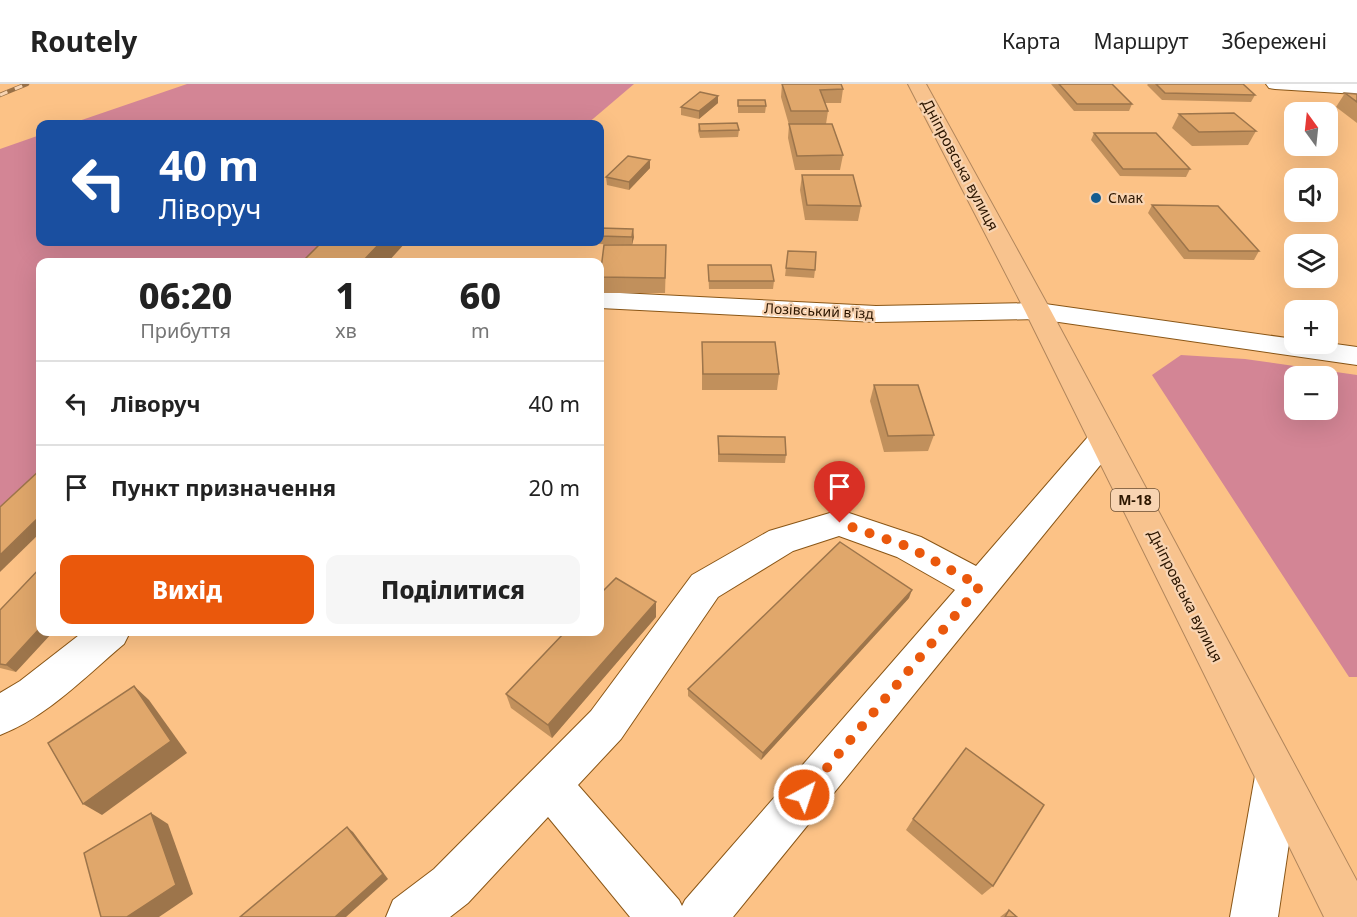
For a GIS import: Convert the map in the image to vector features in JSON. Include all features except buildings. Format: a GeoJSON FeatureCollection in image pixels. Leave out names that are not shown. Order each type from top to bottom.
{"type":"FeatureCollection","features":[{"type":"Feature","properties":{"kind":"highway","name":"Дніпровська вулиця"},"geometry":{"type":"LineString","coordinates":[[917,84],[1038,311],[1350,917]]}},
{"type":"Feature","properties":{"kind":"street"},"geometry":{"type":"LineString","coordinates":[[1275,84],[1357,89]]}},
{"type":"Feature","properties":{"kind":"street","name":"Лозівський в'їзд"},"geometry":{"type":"LineString","coordinates":[[604,300],[876,314],[1038,311],[1357,356]]}},
{"type":"Feature","properties":{"kind":"street"},"geometry":{"type":"LineString","coordinates":[[702,917],[1104,439]]}},
{"type":"Feature","properties":{"kind":"street"},"geometry":{"type":"LineString","coordinates":[[410,917],[451,886],[606,725],[705,586],[782,541],[840,523],[909,547],[980,586]]}},
{"type":"Feature","properties":{"kind":"street"},"geometry":{"type":"LineString","coordinates":[[0,716],[34,693],[106,636]]}},
{"type":"Feature","properties":{"kind":"street"},"geometry":{"type":"LineString","coordinates":[[1254,917],[1277,776]]}},
{"type":"Feature","properties":{"kind":"street"},"geometry":{"type":"LineString","coordinates":[[549,785],[662,917]]}},
{"type":"Feature","properties":{"kind":"shaded area"},"geometry":{"type":"Polygon","coordinates":[[[187,84],[634,84],[592,120],[82,120],[187,84]]]}},
{"type":"Feature","properties":{"kind":"shaded area"},"geometry":{"type":"Polygon","coordinates":[[[36,136],[36,246],[322,246],[309,258],[36,258],[36,521],[0,555],[0,149],[36,136]]]}},
{"type":"Feature","properties":{"kind":"shaded area"},"geometry":{"type":"Polygon","coordinates":[[[1181,355],[1245,359],[1294,366],[1284,366],[1284,420],[1338,420],[1338,372],[1357,375],[1357,677],[1349,677],[1152,375],[1181,355]]]}},
{"type":"Feature","properties":{"kind":"railway"},"geometry":{"type":"LineString","coordinates":[[0,95],[27,84]]}},
{"type":"Feature","properties":{"kind":"place","name":"Смак"},"geometry":{"type":"Point","coordinates":[1096,198]}},
{"type":"Feature","properties":{"kind":"route"},"geometry":{"type":"LineString","coordinates":[[804,795],[980,586],[909,547],[840,523]]}}]}
